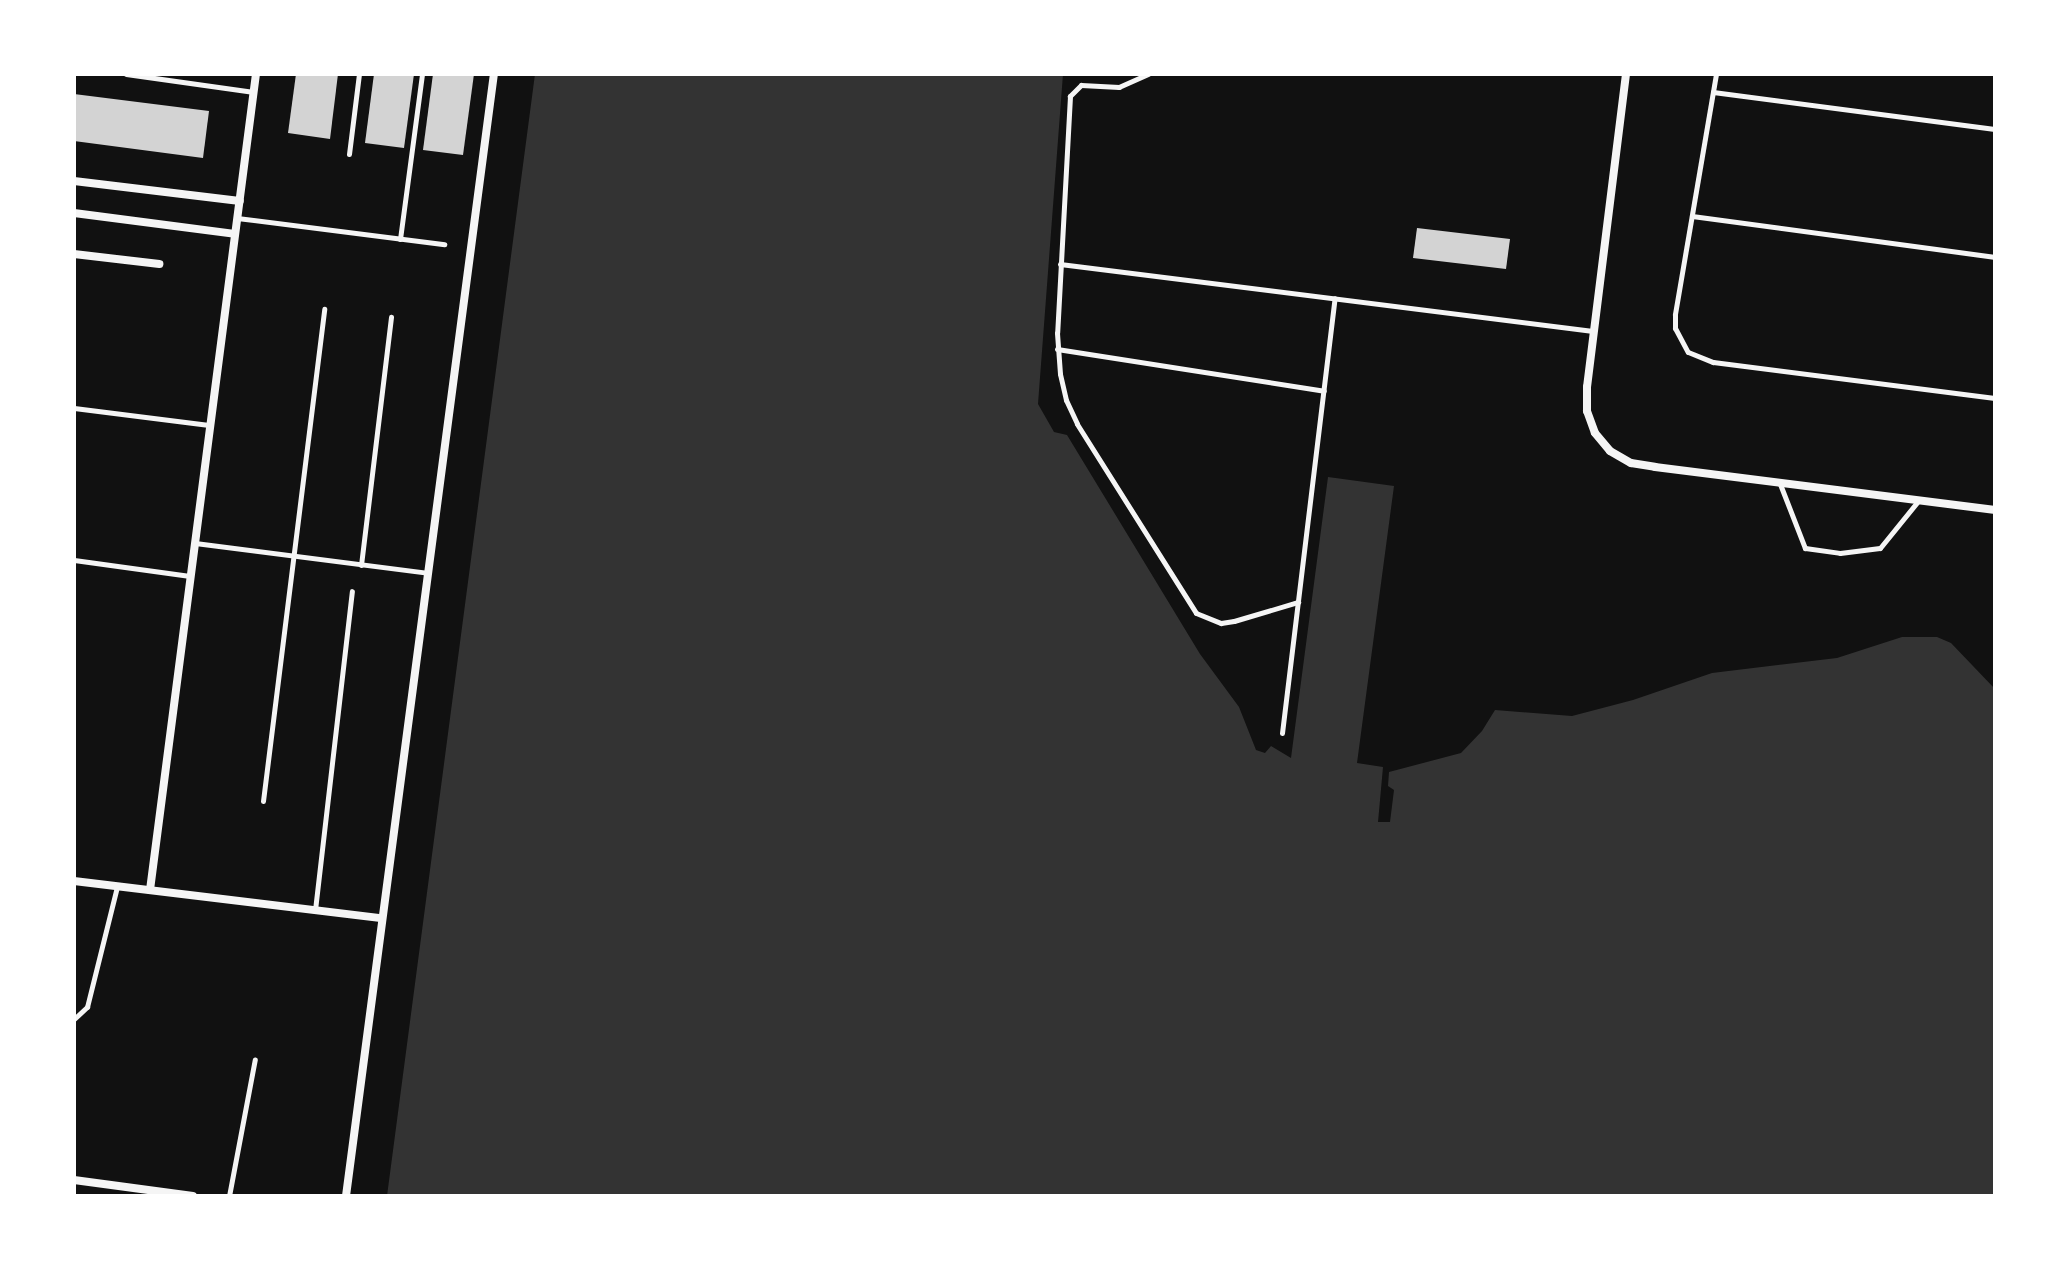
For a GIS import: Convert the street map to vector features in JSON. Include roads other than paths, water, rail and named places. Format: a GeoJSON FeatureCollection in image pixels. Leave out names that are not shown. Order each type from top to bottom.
{"type":"FeatureCollection","features":[{"type":"Feature","properties":{"kind":"street"},"geometry":{"type":"LineString","coordinates":[[150,890],[256,74]]}},
{"type":"Feature","properties":{"kind":"street"},"geometry":{"type":"LineString","coordinates":[[346,1196],[494,74]]}},
{"type":"Feature","properties":{"kind":"street"},"geometry":{"type":"LineString","coordinates":[[1626,74],[1593,331],[1587,411],[1595,433],[1610,451],[1643,465],[1995,510]]}},
{"type":"Feature","properties":{"kind":"street"},"geometry":{"type":"LineString","coordinates":[[74,181],[240,201]]}},
{"type":"Feature","properties":{"kind":"street"},"geometry":{"type":"LineString","coordinates":[[74,213],[235,234]]}},
{"type":"Feature","properties":{"kind":"street"},"geometry":{"type":"LineString","coordinates":[[74,254],[159,264]]}},
{"type":"Feature","properties":{"kind":"street"},"geometry":{"type":"LineString","coordinates":[[74,881],[381,918]]}},
{"type":"Feature","properties":{"kind":"street"},"geometry":{"type":"LineString","coordinates":[[74,1180],[193,1196]]}},
{"type":"Feature","properties":{"kind":"lane"},"geometry":{"type":"LineString","coordinates":[[126,74],[254,92]]}},
{"type":"Feature","properties":{"kind":"lane"},"geometry":{"type":"LineString","coordinates":[[349,154],[359,74]]}},
{"type":"Feature","properties":{"kind":"lane"},"geometry":{"type":"LineString","coordinates":[[400,239],[422,74]]}},
{"type":"Feature","properties":{"kind":"lane"},"geometry":{"type":"LineString","coordinates":[[1148,74],[1129,86],[1081,85],[1070,96],[1060,264],[1057,349],[1060,374],[1077,424],[1196,613],[1221,623],[1298,602]]}},
{"type":"Feature","properties":{"kind":"lane"},"geometry":{"type":"LineString","coordinates":[[1716,74],[1675,328],[1688,352],[1700,359],[1995,398]]}},
{"type":"Feature","properties":{"kind":"lane"},"geometry":{"type":"LineString","coordinates":[[1713,92],[1995,129]]}},
{"type":"Feature","properties":{"kind":"lane"},"geometry":{"type":"LineString","coordinates":[[1692,216],[1995,257]]}},
{"type":"Feature","properties":{"kind":"lane"},"geometry":{"type":"LineString","coordinates":[[237,218],[444,244]]}},
{"type":"Feature","properties":{"kind":"lane"},"geometry":{"type":"LineString","coordinates":[[1060,264],[1593,331]]}},
{"type":"Feature","properties":{"kind":"lane"},"geometry":{"type":"LineString","coordinates":[[1282,733],[1335,298]]}},
{"type":"Feature","properties":{"kind":"lane"},"geometry":{"type":"LineString","coordinates":[[263,801],[324,309]]}},
{"type":"Feature","properties":{"kind":"lane"},"geometry":{"type":"LineString","coordinates":[[361,565],[391,317]]}},
{"type":"Feature","properties":{"kind":"lane"},"geometry":{"type":"LineString","coordinates":[[1057,349],[1324,391]]}},
{"type":"Feature","properties":{"kind":"lane"},"geometry":{"type":"LineString","coordinates":[[74,408],[210,425]]}},
{"type":"Feature","properties":{"kind":"lane"},"geometry":{"type":"LineString","coordinates":[[1779,483],[1805,548],[1840,553],[1880,548],[1918,501]]}},
{"type":"Feature","properties":{"kind":"lane"},"geometry":{"type":"LineString","coordinates":[[194,543],[430,574]]}},
{"type":"Feature","properties":{"kind":"lane"},"geometry":{"type":"LineString","coordinates":[[74,560],[190,576]]}},
{"type":"Feature","properties":{"kind":"lane"},"geometry":{"type":"LineString","coordinates":[[315,910],[352,591]]}},
{"type":"Feature","properties":{"kind":"lane"},"geometry":{"type":"LineString","coordinates":[[74,1019],[87,1007],[117,886]]}},
{"type":"Feature","properties":{"kind":"lane"},"geometry":{"type":"LineString","coordinates":[[229,1196],[255,1059]]}}]}
